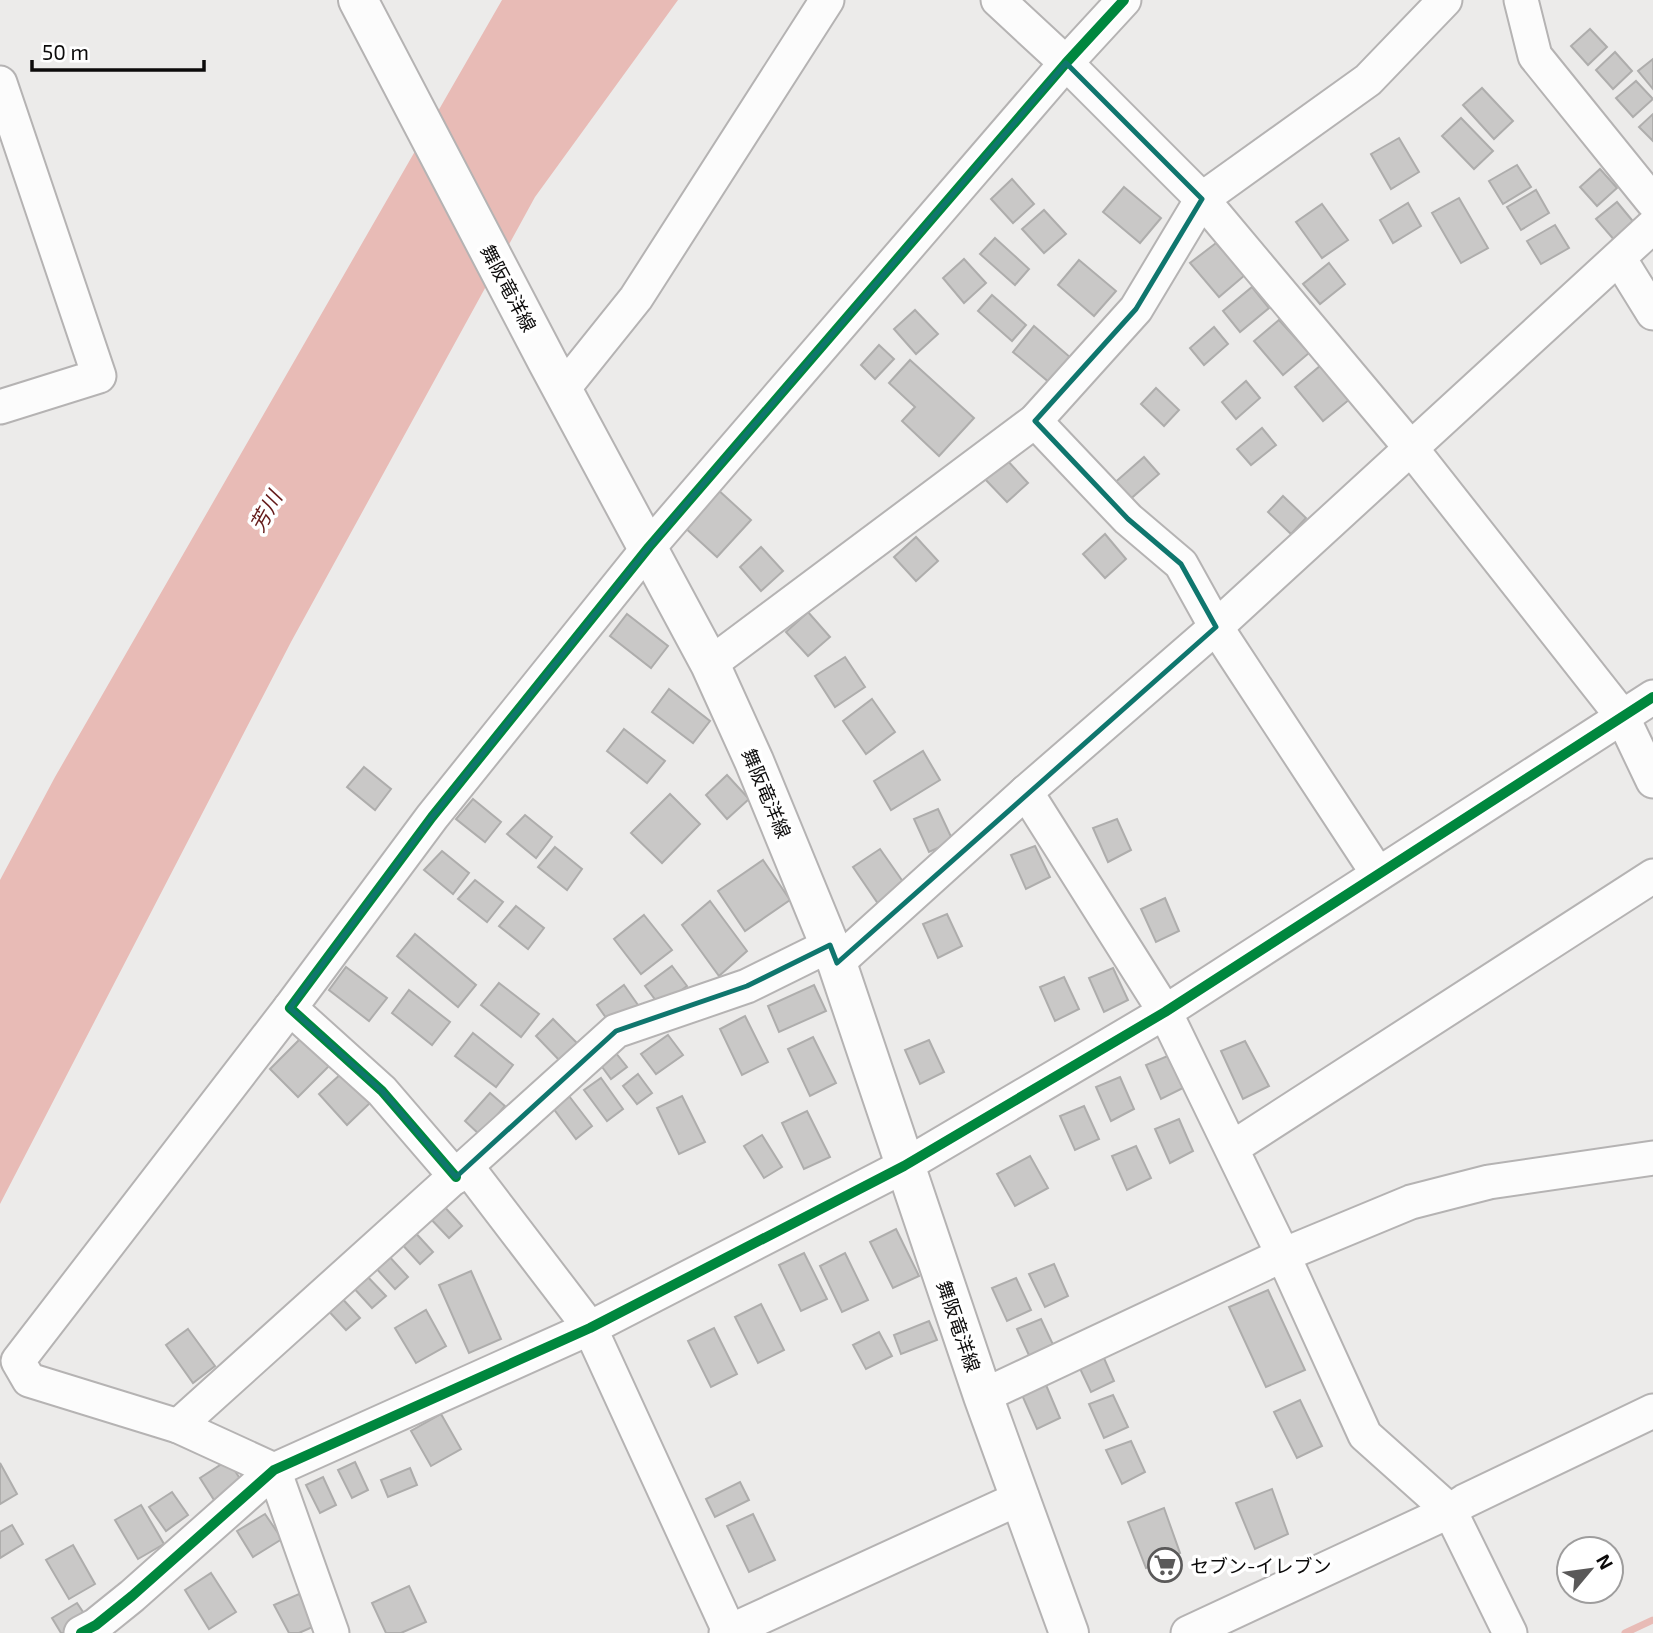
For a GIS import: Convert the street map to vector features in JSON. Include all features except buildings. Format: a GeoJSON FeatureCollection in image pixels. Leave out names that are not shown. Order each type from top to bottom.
{"type":"FeatureCollection","features":[{"type":"Feature","properties":{"kind":"main road","name":"舞阪竜洋線"},"geometry":{"type":"LineString","coordinates":[[358,0],[710,664],[754,761],[834,954],[983,1395],[1069,1633]]}},
{"type":"Feature","properties":{"kind":"street"},"geometry":{"type":"LineString","coordinates":[[555,375],[636,298],[827,0]]}},
{"type":"Feature","properties":{"kind":"street"},"geometry":{"type":"LineString","coordinates":[[998,0],[1066,63],[1202,199],[1410,447],[1622,716],[1653,781]]}},
{"type":"Feature","properties":{"kind":"street"},"geometry":{"type":"LineString","coordinates":[[332,1633],[274,1470],[178,1426],[29,1380],[18,1361],[290,1008],[432,817],[649,547],[1066,63],[1124,0]]}},
{"type":"Feature","properties":{"kind":"street"},"geometry":{"type":"LineString","coordinates":[[710,664],[1035,421],[1136,309],[1202,199],[1368,80],[1445,0]]}},
{"type":"Feature","properties":{"kind":"street"},"geometry":{"type":"LineString","coordinates":[[1521,0],[1535,56],[1653,202]]}},
{"type":"Feature","properties":{"kind":"street"},"geometry":{"type":"LineString","coordinates":[[0,83],[99,376],[0,407]]}},
{"type":"Feature","properties":{"kind":"street"},"geometry":{"type":"LineString","coordinates":[[178,1426],[616,1031],[834,954],[1216,627],[1653,226]]}},
{"type":"Feature","properties":{"kind":"street"},"geometry":{"type":"LineString","coordinates":[[1619,258],[1653,313]]}},
{"type":"Feature","properties":{"kind":"street"},"geometry":{"type":"LineString","coordinates":[[1035,421],[1128,519],[1181,564],[1216,627],[1378,874]]}},
{"type":"Feature","properties":{"kind":"street"},"geometry":{"type":"LineString","coordinates":[[81,1633],[96,1625],[132,1596],[274,1470],[590,1328],[904,1166],[1165,1012],[1653,697]]}},
{"type":"Feature","properties":{"kind":"street"},"geometry":{"type":"LineString","coordinates":[[1026,792],[1165,1012],[1283,1255],[1365,1435],[1450,1511],[1510,1633]]}},
{"type":"Feature","properties":{"kind":"street"},"geometry":{"type":"LineString","coordinates":[[1232,1148],[1653,876]]}},
{"type":"Feature","properties":{"kind":"street"},"geometry":{"type":"LineString","coordinates":[[290,1008],[382,1091],[461,1172],[590,1328],[728,1632],[1022,1497]]}},
{"type":"Feature","properties":{"kind":"street"},"geometry":{"type":"LineString","coordinates":[[983,1395],[1283,1255],[1410,1202],[1489,1182],[1653,1158]]}},
{"type":"Feature","properties":{"kind":"street"},"geometry":{"type":"LineString","coordinates":[[1188,1633],[1450,1511],[1465,1501],[1653,1411]]}},
{"type":"Feature","properties":{"kind":"highlighted area"},"geometry":{"type":"Polygon","coordinates":[[[1066,63],[1202,199],[1136,309],[1035,421],[1128,519],[1181,564],[1216,627],[837,963],[830,945],[747,986],[616,1031],[456,1177],[382,1091],[290,1008],[432,817],[649,547],[1066,63]]]}},
{"type":"Feature","properties":{"kind":"water","name":"芳川"},"geometry":{"type":"Polygon","coordinates":[[[502,0],[678,0],[535,197],[291,642],[0,1204],[0,880],[55,777],[502,0]]]}},
{"type":"Feature","properties":{"kind":"waterway"},"geometry":{"type":"LineString","coordinates":[[1625,1633],[1653,1620]]}},
{"type":"Feature","properties":{"kind":"cycle path"},"geometry":{"type":"LineString","coordinates":[[456,1177],[382,1091],[290,1008],[432,817],[649,547],[1066,63],[1124,0]]}},
{"type":"Feature","properties":{"kind":"cycle path"},"geometry":{"type":"LineString","coordinates":[[81,1633],[96,1625],[132,1596],[274,1470],[590,1328],[904,1166],[1165,1012],[1653,697]]}},
{"type":"Feature","properties":{"kind":"place","name":"セブン-イレブン"},"geometry":{"type":"Point","coordinates":[1165,1565]}}]}
